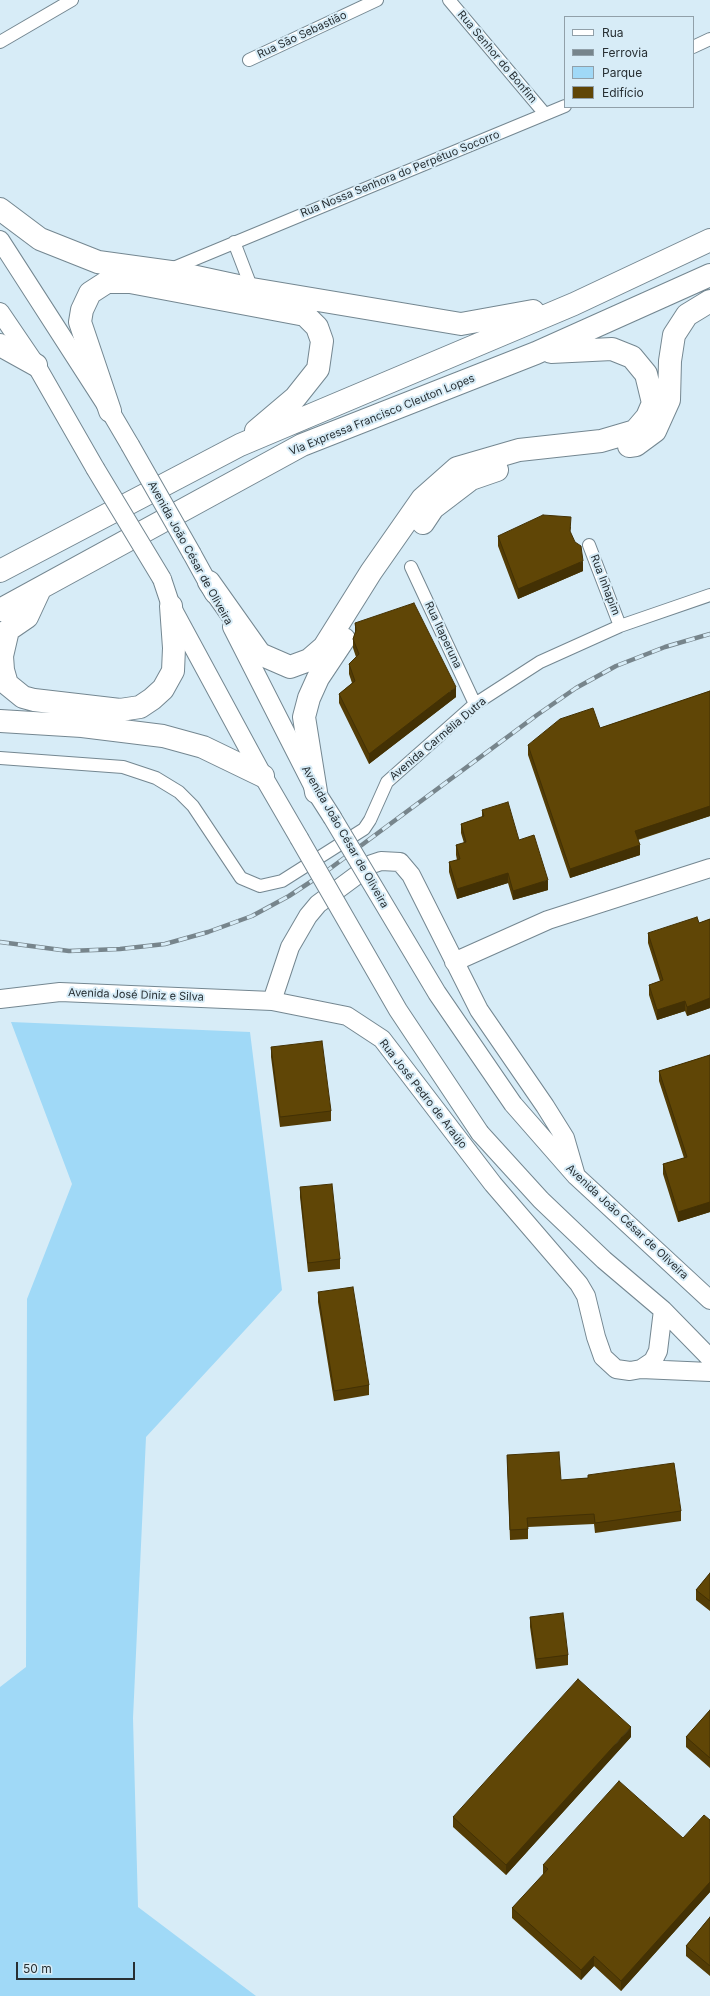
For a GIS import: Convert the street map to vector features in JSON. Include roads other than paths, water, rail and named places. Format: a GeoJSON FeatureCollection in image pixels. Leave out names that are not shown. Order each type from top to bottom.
{"type":"FeatureCollection","features":[{"type":"Feature","properties":{"kind":"highway"},"geometry":{"type":"LineString","coordinates":[[0,209],[40,240],[98,262],[178,273],[252,289],[461,324],[574,304]]}},
{"type":"Feature","properties":{"kind":"highway"},"geometry":{"type":"LineString","coordinates":[[2,569],[240,445],[574,304],[710,240]]}},
{"type":"Feature","properties":{"kind":"highway","name":"Via Expressa Francisco Cleuton Lopes"},"geometry":{"type":"LineString","coordinates":[[0,610],[302,445],[536,353],[710,275]]}},
{"type":"Feature","properties":{"kind":"highway"},"geometry":{"type":"LineString","coordinates":[[110,411],[80,322],[82,310],[90,293],[107,282],[130,282],[305,315],[317,327],[322,341],[318,369],[295,398],[240,445]]}},
{"type":"Feature","properties":{"kind":"highway"},"geometry":{"type":"LineString","coordinates":[[316,792],[304,716],[309,698],[318,678],[433,508],[471,479],[521,461],[603,453],[636,445],[655,431],[669,400],[670,361],[674,335],[688,315],[710,301]]}},
{"type":"Feature","properties":{"kind":"highway"},"geometry":{"type":"LineString","coordinates":[[0,345],[36,365]]}},
{"type":"Feature","properties":{"kind":"highway"},"geometry":{"type":"LineString","coordinates":[[209,582],[260,654],[290,667],[309,660],[324,647],[372,572],[422,499],[457,468],[519,450],[601,441],[635,431],[647,417],[653,403],[646,374],[632,357],[612,349],[536,353]]}},
{"type":"Feature","properties":{"kind":"highway"},"geometry":{"type":"LineString","coordinates":[[40,589],[27,617],[4,633],[2,656],[3,670],[7,684],[23,697],[34,700],[120,710],[140,706],[152,699],[163,689],[173,671],[174,648],[171,606]]}},
{"type":"Feature","properties":{"kind":"highway"},"geometry":{"type":"LineString","coordinates":[[0,721],[82,726],[163,736],[203,747],[263,776]]}},
{"type":"Feature","properties":{"kind":"main road","name":"Avenida João César de Oliveira"},"geometry":{"type":"LineString","coordinates":[[0,240],[110,411],[130,445],[209,582],[316,792],[437,993],[513,1104],[576,1176],[710,1300]]}},
{"type":"Feature","properties":{"kind":"main road"},"geometry":{"type":"LineString","coordinates":[[0,312],[36,365],[95,468],[162,579],[171,606],[263,776],[398,1010],[480,1133],[541,1200],[592,1249],[662,1310],[710,1358]]}},
{"type":"Feature","properties":{"kind":"main road"},"geometry":{"type":"LineString","coordinates":[[272,1001],[290,947],[308,916],[318,904],[372,864],[381,860],[400,862],[411,874],[479,1010],[545,1106],[565,1138],[576,1176]]}},
{"type":"Feature","properties":{"kind":"main road"},"geometry":{"type":"LineString","coordinates":[[454,962],[548,920],[710,868]]}},
{"type":"Feature","properties":{"kind":"main road","name":"Avenida José Diniz e Silva"},"geometry":{"type":"LineString","coordinates":[[0,999],[60,992],[272,1001]]}},
{"type":"Feature","properties":{"kind":"main road","name":"Rua José Pedro de Araújo"},"geometry":{"type":"LineString","coordinates":[[272,1001],[347,1016],[382,1039],[493,1184],[579,1284],[586,1296],[596,1337],[603,1357],[616,1369],[630,1371],[641,1369],[710,1372]]}},
{"type":"Feature","properties":{"kind":"main road"},"geometry":{"type":"LineString","coordinates":[[641,1369],[653,1361],[658,1351],[662,1310]]}},
{"type":"Feature","properties":{"kind":"street"},"geometry":{"type":"LineString","coordinates":[[0,42],[72,0]]}},
{"type":"Feature","properties":{"kind":"street","name":"Rua São Sebastião"},"geometry":{"type":"LineString","coordinates":[[249,60],[377,0]]}},
{"type":"Feature","properties":{"kind":"street","name":"Rua Senhor do Bonfim"},"geometry":{"type":"LineString","coordinates":[[449,0],[545,114]]}},
{"type":"Feature","properties":{"kind":"street"},"geometry":{"type":"LineString","coordinates":[[694,47],[710,39]]}},
{"type":"Feature","properties":{"kind":"street","name":"Rua Nossa Senhora do Perpétuo Socorro"},"geometry":{"type":"LineString","coordinates":[[164,272],[564,106]]}},
{"type":"Feature","properties":{"kind":"street"},"geometry":{"type":"LineString","coordinates":[[234,242],[252,289]]}},
{"type":"Feature","properties":{"kind":"street","name":"Rua Inhapim"},"geometry":{"type":"LineString","coordinates":[[589,545],[620,626]]}},
{"type":"Feature","properties":{"kind":"street","name":"Rua Itaperuna"},"geometry":{"type":"LineString","coordinates":[[411,567],[475,704]]}},
{"type":"Feature","properties":{"kind":"street","name":"Avenida Carmélia Dutra"},"geometry":{"type":"LineString","coordinates":[[0,758],[123,767],[156,778],[179,792],[193,806],[241,878],[260,886],[282,881],[364,829],[370,820],[387,782],[475,704],[540,662],[620,626],[710,595]]}},
{"type":"Feature","properties":{"kind":"railway"},"geometry":{"type":"LineString","coordinates":[[0,942],[69,951],[120,949],[165,944],[208,932],[252,916],[289,896],[324,873],[537,715],[576,688],[616,666],[665,647],[710,634]]}}]}
